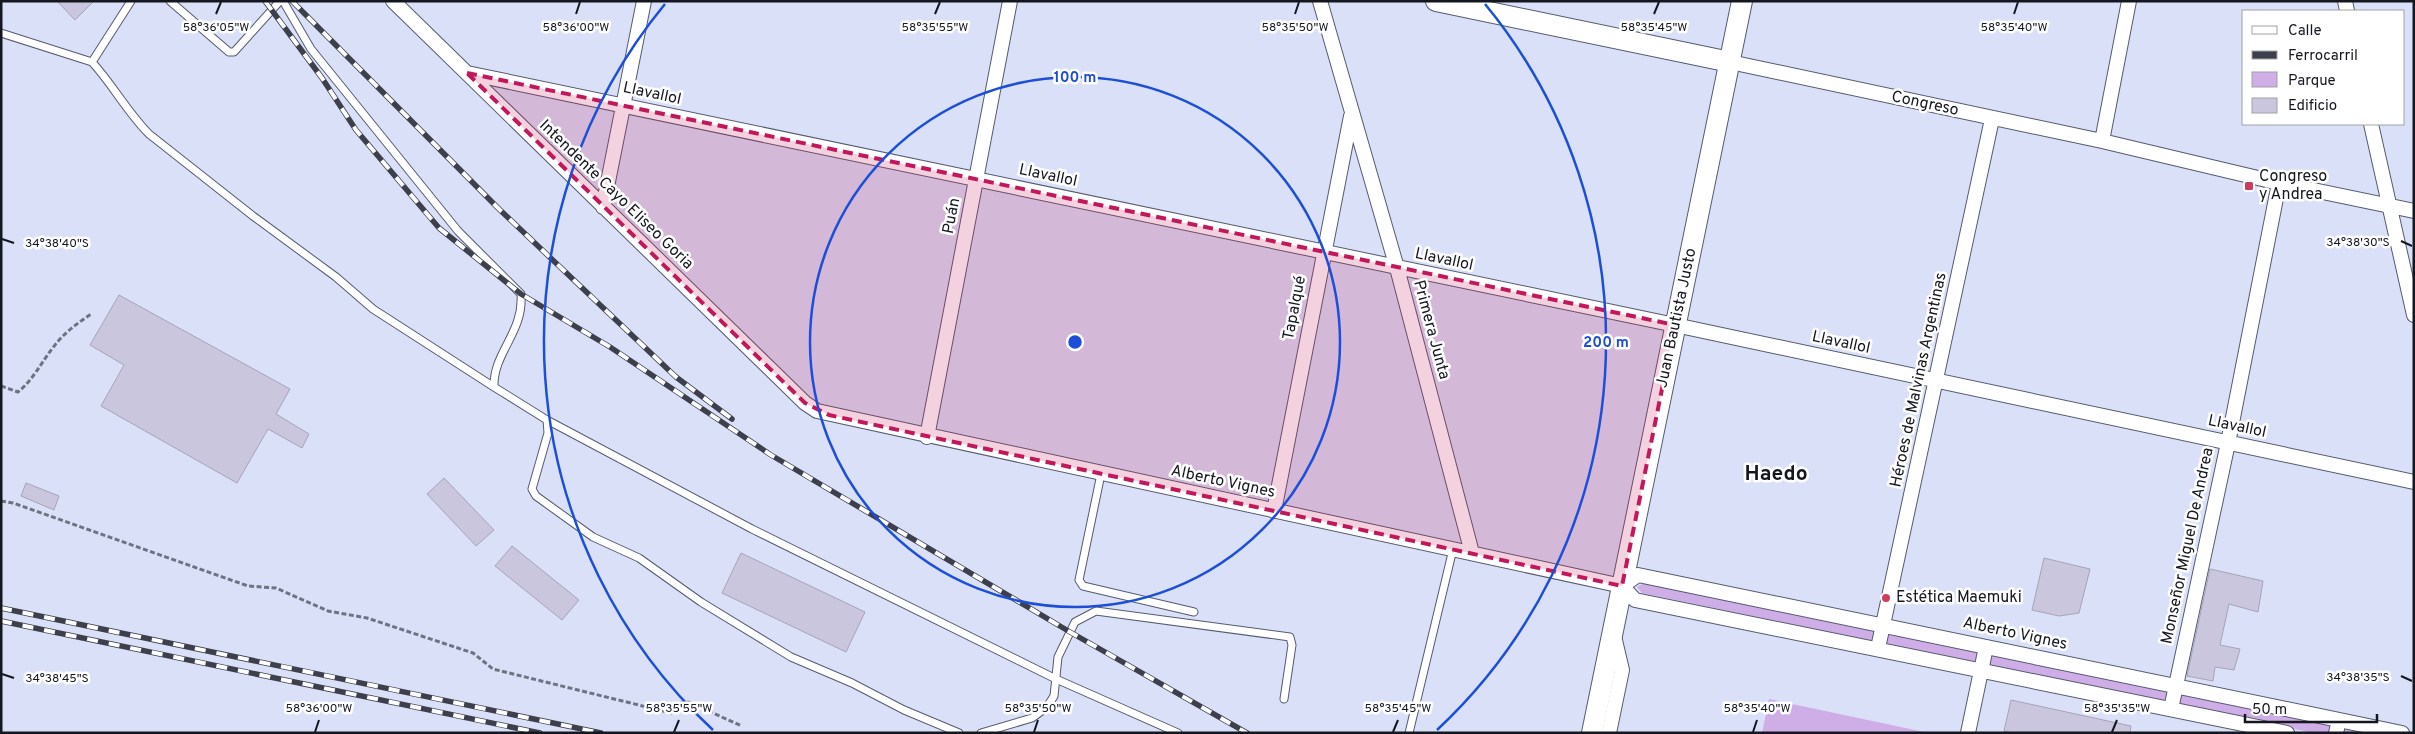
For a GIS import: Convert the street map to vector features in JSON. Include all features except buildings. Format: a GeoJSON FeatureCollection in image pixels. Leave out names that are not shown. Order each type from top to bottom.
{"type":"FeatureCollection","features":[{"type":"Feature","properties":{"kind":"street","name":"Intendente Cayo Eliseo Goria"},"geometry":{"type":"LineString","coordinates":[[393,1],[805,403],[817,411]]}},
{"type":"Feature","properties":{"kind":"street"},"geometry":{"type":"LineString","coordinates":[[603,207],[644,1]]}},
{"type":"Feature","properties":{"kind":"street","name":"Puán"},"geometry":{"type":"LineString","coordinates":[[927,437],[1010,1]]}},
{"type":"Feature","properties":{"kind":"street","name":"Primera Junta"},"geometry":{"type":"LineString","coordinates":[[1320,1],[1397,268],[1472,553]]}},
{"type":"Feature","properties":{"kind":"street","name":"Congreso"},"geometry":{"type":"LineString","coordinates":[[1436,1],[2102,141],[2279,184],[2414,211]]}},
{"type":"Feature","properties":{"kind":"street","name":"Juan Bautista Justo"},"geometry":{"type":"LineString","coordinates":[[1592,733],[1742,1]]}},
{"type":"Feature","properties":{"kind":"street"},"geometry":{"type":"LineString","coordinates":[[2102,141],[2129,1]]}},
{"type":"Feature","properties":{"kind":"street","name":"Llavallol"},"geometry":{"type":"LineString","coordinates":[[468,73],[977,178],[2414,482]]}},
{"type":"Feature","properties":{"kind":"street","name":"Tapalqué"},"geometry":{"type":"LineString","coordinates":[[1274,511],[1352,113]]}},
{"type":"Feature","properties":{"kind":"street","name":"Héroes de Malvinas Argentinas"},"geometry":{"type":"LineString","coordinates":[[1878,648],[1992,119]]}},
{"type":"Feature","properties":{"kind":"street"},"geometry":{"type":"LineString","coordinates":[[2371,125],[2414,315]]}},
{"type":"Feature","properties":{"kind":"street","name":"Monseñor Miguel De Andrea"},"geometry":{"type":"LineString","coordinates":[[2171,709],[2228,443],[2279,184]]}},
{"type":"Feature","properties":{"kind":"street","name":"Alberto Vignes"},"geometry":{"type":"LineString","coordinates":[[817,411],[927,437],[1622,586],[1635,600],[1878,648],[2287,733]]}},
{"type":"Feature","properties":{"kind":"street","name":"Alberto Vignes"},"geometry":{"type":"LineString","coordinates":[[1622,586],[1638,576],[1883,624],[2175,685],[2337,726],[2402,733]]}},
{"type":"Feature","properties":{"kind":"street","name":"Juan Bautista Justo"},"geometry":{"type":"LineString","coordinates":[[1609,733],[1622,670],[1613,634]]}},
{"type":"Feature","properties":{"kind":"street"},"geometry":{"type":"LineString","coordinates":[[1968,733],[1986,647]]}},
{"type":"Feature","properties":{"kind":"lane"},"geometry":{"type":"LineString","coordinates":[[92,62],[131,1]]}},
{"type":"Feature","properties":{"kind":"lane"},"geometry":{"type":"LineString","coordinates":[[170,1],[229,52],[234,52],[282,1],[311,49],[452,223],[521,294],[522,309],[519,323],[494,373],[494,386]]}},
{"type":"Feature","properties":{"kind":"lane"},"geometry":{"type":"LineString","coordinates":[[1,33],[92,62],[107,78],[118,97],[149,134],[253,216],[336,277],[373,309],[548,420],[752,529],[1056,679],[1178,733]]}},
{"type":"Feature","properties":{"kind":"lane"},"geometry":{"type":"LineString","coordinates":[[548,420],[548,433],[532,489],[536,496],[593,537],[639,558],[701,602],[791,657],[852,683],[904,710],[959,733]]}},
{"type":"Feature","properties":{"kind":"lane"},"geometry":{"type":"LineString","coordinates":[[1101,474],[1079,580],[1083,586],[1194,612]]}},
{"type":"Feature","properties":{"kind":"lane"},"geometry":{"type":"LineString","coordinates":[[1409,733],[1453,549]]}},
{"type":"Feature","properties":{"kind":"lane"},"geometry":{"type":"LineString","coordinates":[[980,733],[1032,718],[1047,707],[1054,696],[1058,657],[1075,622],[1096,611],[1290,637],[1292,645],[1284,699]]}},
{"type":"Feature","properties":{"kind":"path"},"geometry":{"type":"LineString","coordinates":[[1,386],[18,392],[28,384],[55,345],[69,330],[91,314]]}},
{"type":"Feature","properties":{"kind":"path"},"geometry":{"type":"LineString","coordinates":[[1,501],[13,503],[248,586],[276,588],[328,612],[367,618],[473,653],[493,669],[671,713],[680,703],[688,702],[742,726]]}},
{"type":"Feature","properties":{"kind":"highlighted area"},"geometry":{"type":"Polygon","coordinates":[[[467,73],[1675,325],[1622,586],[829,415],[805,403],[467,73]]]}},
{"type":"Feature","properties":{"kind":"green space"},"geometry":{"type":"Polygon","coordinates":[[[1644,583],[2372,733],[2314,733],[1642,593],[1637,587],[1644,583]]]}},
{"type":"Feature","properties":{"kind":"green space"},"geometry":{"type":"Polygon","coordinates":[[[1769,699],[1929,733],[1762,733],[1769,699]]]}},
{"type":"Feature","properties":{"kind":"railway"},"geometry":{"type":"LineString","coordinates":[[265,1],[322,78],[356,130],[439,228],[521,294],[610,347],[771,455],[1070,632],[1247,733]]}},
{"type":"Feature","properties":{"kind":"railway"},"geometry":{"type":"LineString","coordinates":[[292,1],[499,209],[676,377],[732,419]]}},
{"type":"Feature","properties":{"kind":"railway"},"geometry":{"type":"LineString","coordinates":[[1,608],[601,733]]}},
{"type":"Feature","properties":{"kind":"railway"},"geometry":{"type":"LineString","coordinates":[[1,621],[540,733]]}},
{"type":"Feature","properties":{"kind":"place","name":"Congreso y Andrea"},"geometry":{"type":"Point","coordinates":[2249,186]}},
{"type":"Feature","properties":{"kind":"place","name":"Estética Maemuki"},"geometry":{"type":"Point","coordinates":[1886,598]}},
{"type":"Feature","properties":{"kind":"district","name":"Haedo"},"geometry":{"type":"Point","coordinates":[1776,474]}}]}
